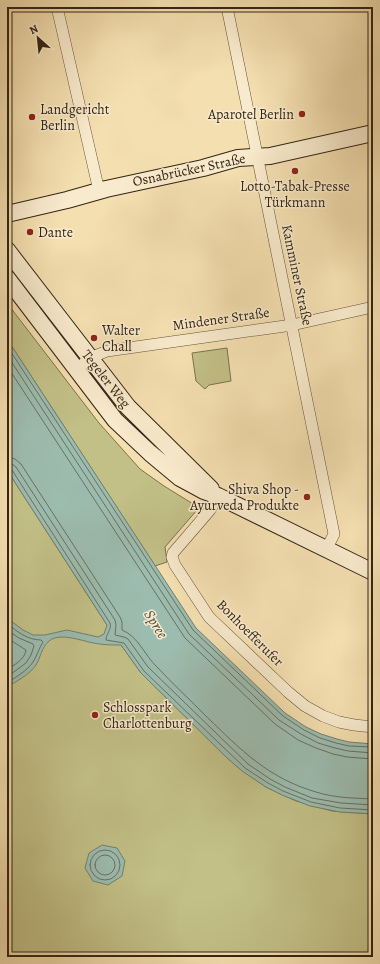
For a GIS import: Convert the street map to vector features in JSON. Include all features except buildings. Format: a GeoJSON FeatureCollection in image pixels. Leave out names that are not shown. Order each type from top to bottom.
{"type":"FeatureCollection","features":[{"type":"Feature","properties":{"kind":"main road","name":"Osnabrücker Straße"},"geometry":{"type":"LineString","coordinates":[[7,214],[99,191],[203,168],[238,158],[278,154],[373,133]]}},
{"type":"Feature","properties":{"kind":"main road","name":"Tegeler Weg"},"geometry":{"type":"LineString","coordinates":[[7,250],[128,407],[218,496]]}},
{"type":"Feature","properties":{"kind":"main road","name":"Tegeler Weg"},"geometry":{"type":"LineString","coordinates":[[7,278],[115,420],[150,453],[180,478],[204,491],[218,496],[327,548],[373,572]]}},
{"type":"Feature","properties":{"kind":"street"},"geometry":{"type":"LineString","coordinates":[[57,7],[99,191]]}},
{"type":"Feature","properties":{"kind":"street","name":"Kamminer Straße"},"geometry":{"type":"LineString","coordinates":[[227,7],[256,156],[334,534],[327,548]]}},
{"type":"Feature","properties":{"kind":"street","name":"Mindener Straße"},"geometry":{"type":"LineString","coordinates":[[77,369],[90,358],[107,351],[292,325],[373,307]]}},
{"type":"Feature","properties":{"kind":"street","name":"Bonhoefferufer"},"geometry":{"type":"LineString","coordinates":[[218,496],[210,510],[173,553],[172,557],[175,565],[210,617],[288,692],[305,706],[323,716],[339,722],[354,726],[373,727]]}},
{"type":"Feature","properties":{"kind":"shaded area"},"geometry":{"type":"Polygon","coordinates":[[[7,256],[76,347],[69,351],[7,269],[7,256]]]}},
{"type":"Feature","properties":{"kind":"shaded area"},"geometry":{"type":"Polygon","coordinates":[[[7,303],[99,423],[140,469],[198,507],[165,547],[167,562],[155,566],[7,339],[7,303]]]}},
{"type":"Feature","properties":{"kind":"shaded area"},"geometry":{"type":"Polygon","coordinates":[[[227,348],[231,381],[209,385],[205,389],[196,381],[192,353],[227,348]]]}},
{"type":"Feature","properties":{"kind":"shaded area"},"geometry":{"type":"Polygon","coordinates":[[[95,372],[198,486],[127,424],[89,377],[95,372]]]}},
{"type":"Feature","properties":{"kind":"shaded area","name":"Schlosspark Charlottenburg"},"geometry":{"type":"Polygon","coordinates":[[[7,470],[107,625],[141,673],[235,765],[266,787],[296,801],[332,811],[373,814],[373,957],[7,957],[7,470]]]}},
{"type":"Feature","properties":{"kind":"water","name":"Spree"},"geometry":{"type":"Polygon","coordinates":[[[7,339],[196,628],[285,713],[306,727],[337,739],[349,742],[373,744],[373,814],[340,812],[310,806],[266,787],[242,771],[141,673],[121,645],[100,644],[67,637],[54,638],[44,647],[38,662],[33,669],[23,678],[7,687],[7,618],[23,630],[33,635],[45,635],[67,630],[98,637],[104,634],[107,625],[7,470],[7,339]]]}},
{"type":"Feature","properties":{"kind":"water"},"geometry":{"type":"Polygon","coordinates":[[[102,845],[117,848],[125,861],[122,876],[108,885],[93,881],[85,868],[89,853],[102,845]]]}},
{"type":"Feature","properties":{"kind":"place","name":"Aparotel Berlin"},"geometry":{"type":"Point","coordinates":[302,114]}},
{"type":"Feature","properties":{"kind":"place","name":"Landgericht Berlin"},"geometry":{"type":"Point","coordinates":[32,117]}},
{"type":"Feature","properties":{"kind":"place","name":"Lotto-Tabak-Presse Türkmann"},"geometry":{"type":"Point","coordinates":[295,171]}},
{"type":"Feature","properties":{"kind":"place","name":"Dante"},"geometry":{"type":"Point","coordinates":[30,232]}},
{"type":"Feature","properties":{"kind":"place","name":"Walter Chall"},"geometry":{"type":"Point","coordinates":[94,338]}},
{"type":"Feature","properties":{"kind":"place","name":"Shiva Shop - Ayurveda Produkte"},"geometry":{"type":"Point","coordinates":[307,497]}},
{"type":"Feature","properties":{"kind":"place","name":"Schlosspark Charlottenburg"},"geometry":{"type":"Point","coordinates":[95,715]}}]}
